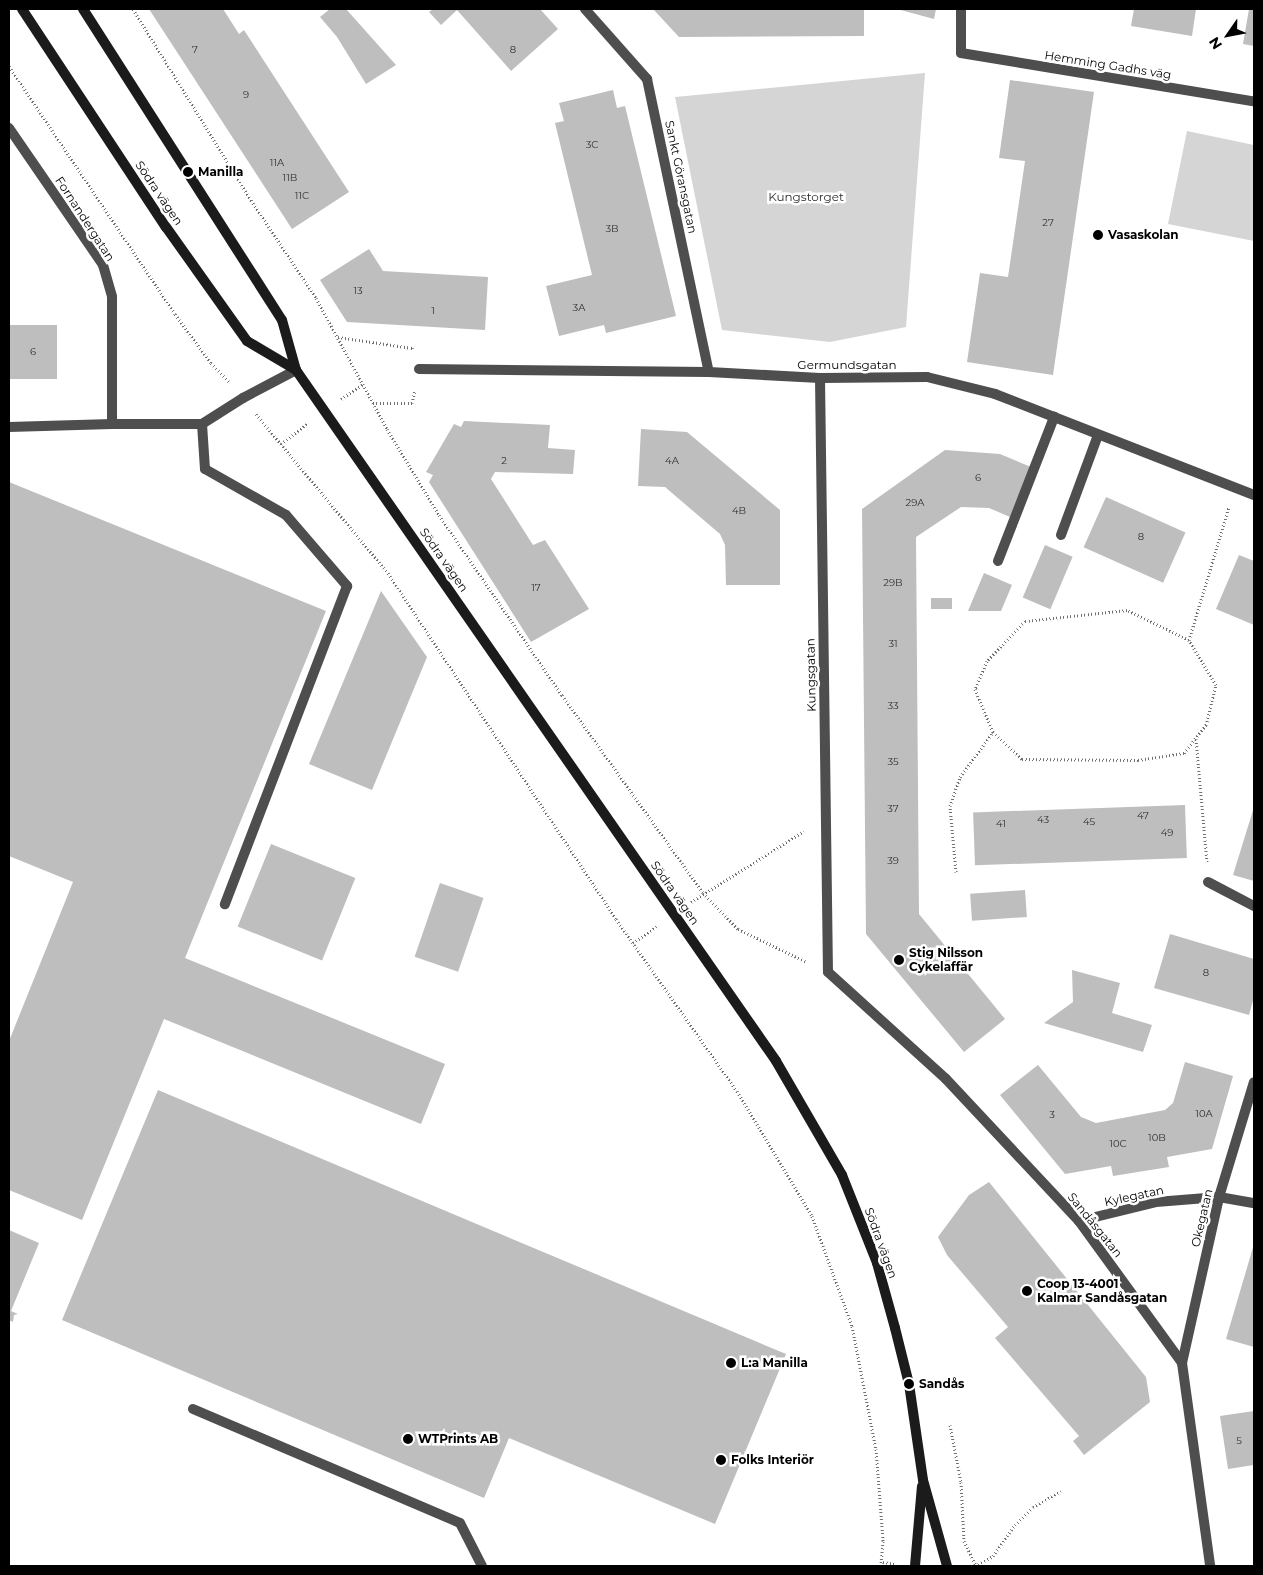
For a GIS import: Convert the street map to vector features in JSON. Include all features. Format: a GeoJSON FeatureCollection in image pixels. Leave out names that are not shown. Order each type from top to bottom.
{"type":"FeatureCollection","features":[{"type":"Feature","properties":{"kind":"main road","name":"Södra vägen"},"geometry":{"type":"LineString","coordinates":[[22,9],[161,218],[247,341],[296,370]]}},
{"type":"Feature","properties":{"kind":"main road","name":"Södra vägen"},"geometry":{"type":"LineString","coordinates":[[83,9],[282,320],[296,370],[776,1060],[842,1175],[877,1263],[895,1328],[909,1384],[923,1480],[947,1566]]}},
{"type":"Feature","properties":{"kind":"main road","name":"Södra vägen"},"geometry":{"type":"LineString","coordinates":[[915,1566],[923,1480]]}},
{"type":"Feature","properties":{"kind":"street","name":"Sankt Göransgatan"},"geometry":{"type":"LineString","coordinates":[[584,9],[647,79],[709,372]]}},
{"type":"Feature","properties":{"kind":"street","name":"Hemming Gadhs väg"},"geometry":{"type":"LineString","coordinates":[[961,9],[961,53],[1252,101]]}},
{"type":"Feature","properties":{"kind":"street","name":"Fornandergatan"},"geometry":{"type":"LineString","coordinates":[[9,128],[103,265],[112,297],[112,424]]}},
{"type":"Feature","properties":{"kind":"street","name":"Germundsgatan"},"geometry":{"type":"LineString","coordinates":[[419,369],[709,372],[820,378],[927,377],[995,394],[1254,495]]}},
{"type":"Feature","properties":{"kind":"street"},"geometry":{"type":"LineString","coordinates":[[9,427],[202,424],[244,398],[296,370]]}},
{"type":"Feature","properties":{"kind":"street","name":"Kungsgatan"},"geometry":{"type":"LineString","coordinates":[[820,378],[828,972]]}},
{"type":"Feature","properties":{"kind":"street"},"geometry":{"type":"LineString","coordinates":[[998,561],[1054,417]]}},
{"type":"Feature","properties":{"kind":"street"},"geometry":{"type":"LineString","coordinates":[[202,424],[206,469],[286,515],[347,586],[225,904]]}},
{"type":"Feature","properties":{"kind":"street"},"geometry":{"type":"LineString","coordinates":[[1061,535],[1098,434]]}},
{"type":"Feature","properties":{"kind":"street"},"geometry":{"type":"LineString","coordinates":[[1208,882],[1254,906]]}},
{"type":"Feature","properties":{"kind":"street","name":"Sandåsgatan"},"geometry":{"type":"LineString","coordinates":[[828,972],[946,1079],[1079,1221],[1182,1363],[1210,1566]]}},
{"type":"Feature","properties":{"kind":"street","name":"Okegatan"},"geometry":{"type":"LineString","coordinates":[[1182,1363],[1219,1197],[1254,1082]]}},
{"type":"Feature","properties":{"kind":"street","name":"Kylegatan"},"geometry":{"type":"LineString","coordinates":[[1079,1221],[1156,1202],[1219,1197],[1254,1203]]}},
{"type":"Feature","properties":{"kind":"street"},"geometry":{"type":"LineString","coordinates":[[193,1409],[460,1523],[482,1566]]}},
{"type":"Feature","properties":{"kind":"path"},"geometry":{"type":"LineString","coordinates":[[132,9],[251,200],[316,298],[373,403],[439,515],[562,695],[703,893],[738,929],[828,972]]}},
{"type":"Feature","properties":{"kind":"path"},"geometry":{"type":"LineString","coordinates":[[9,66],[175,314],[211,363],[244,398],[388,573],[633,942],[737,1092],[812,1216],[852,1326],[876,1449],[883,1541],[883,1562],[881,1566]]}},
{"type":"Feature","properties":{"kind":"path"},"geometry":{"type":"LineString","coordinates":[[338,337],[412,348],[419,369],[412,403],[373,403]]}},
{"type":"Feature","properties":{"kind":"path"},"geometry":{"type":"LineString","coordinates":[[1189,640],[1235,488]]}},
{"type":"Feature","properties":{"kind":"path"},"geometry":{"type":"LineString","coordinates":[[1127,610],[1189,640],[1216,685],[1206,725],[1184,754],[1138,760],[1022,760],[993,732],[974,689],[987,661],[1025,621],[1127,610]]}},
{"type":"Feature","properties":{"kind":"path"},"geometry":{"type":"LineString","coordinates":[[956,872],[950,806],[960,777],[993,732]]}},
{"type":"Feature","properties":{"kind":"path"},"geometry":{"type":"LineString","coordinates":[[1196,738],[1208,882]]}},
{"type":"Feature","properties":{"kind":"path"},"geometry":{"type":"LineString","coordinates":[[633,942],[703,893],[826,818]]}},
{"type":"Feature","properties":{"kind":"path"},"geometry":{"type":"LineString","coordinates":[[950,1425],[961,1482],[964,1540],[975,1566],[993,1556],[1015,1526],[1033,1507],[1061,1490]]}},
{"type":"Feature","properties":{"kind":"green space","name":"Kungstorget"},"geometry":{"type":"Polygon","coordinates":[[[925,73],[906,327],[830,342],[722,330],[675,97],[925,73]]]}},
{"type":"Feature","properties":{"kind":"green space"},"geometry":{"type":"Polygon","coordinates":[[[1187,131],[1254,145],[1254,241],[1168,224],[1187,131]]]}},
{"type":"Feature","properties":{"kind":"building"},"geometry":{"type":"Polygon","coordinates":[[[149,9],[223,9],[239,34],[244,30],[349,192],[292,229],[149,9]]]}},
{"type":"Feature","properties":{"kind":"building"},"geometry":{"type":"Polygon","coordinates":[[[330,9],[346,9],[396,65],[366,84],[337,37],[320,17],[330,9]]]}},
{"type":"Feature","properties":{"kind":"building"},"geometry":{"type":"Polygon","coordinates":[[[433,9],[540,9],[558,29],[511,71],[457,10],[441,25],[429,12],[433,9]]]}},
{"type":"Feature","properties":{"kind":"building"},"geometry":{"type":"Polygon","coordinates":[[[653,9],[864,9],[864,36],[679,37],[653,9]]]}},
{"type":"Feature","properties":{"kind":"building"},"geometry":{"type":"Polygon","coordinates":[[[897,9],[936,9],[934,19],[897,9]]]}},
{"type":"Feature","properties":{"kind":"building"},"geometry":{"type":"Polygon","coordinates":[[[1134,9],[1196,9],[1192,36],[1131,26],[1134,9]]]}},
{"type":"Feature","properties":{"kind":"building"},"geometry":{"type":"Polygon","coordinates":[[[1249,9],[1254,9],[1254,46],[1243,44],[1249,9]]]}},
{"type":"Feature","properties":{"kind":"building"},"geometry":{"type":"Polygon","coordinates":[[[1010,80],[1094,92],[1053,375],[967,362],[980,273],[1008,277],[1025,161],[999,158],[1010,80]]]}},
{"type":"Feature","properties":{"kind":"building"},"geometry":{"type":"Polygon","coordinates":[[[613,90],[617,108],[625,106],[676,316],[606,333],[604,325],[559,336],[546,286],[592,275],[555,123],[564,121],[559,103],[613,90]]]}},
{"type":"Feature","properties":{"kind":"building"},"geometry":{"type":"Polygon","coordinates":[[[369,249],[383,271],[488,277],[485,330],[347,322],[320,280],[369,249]]]}},
{"type":"Feature","properties":{"kind":"building"},"geometry":{"type":"Polygon","coordinates":[[[9,325],[57,325],[57,379],[9,379],[9,325]]]}},
{"type":"Feature","properties":{"kind":"building"},"geometry":{"type":"Polygon","coordinates":[[[464,421],[550,425],[548,448],[575,450],[573,474],[495,472],[491,479],[533,545],[545,540],[589,609],[531,642],[429,482],[433,475],[426,472],[454,424],[461,427],[464,421]]]}},
{"type":"Feature","properties":{"kind":"building"},"geometry":{"type":"Polygon","coordinates":[[[641,429],[687,432],[780,510],[780,585],[726,585],[725,545],[720,534],[665,487],[638,486],[641,429]]]}},
{"type":"Feature","properties":{"kind":"building"},"geometry":{"type":"Polygon","coordinates":[[[945,450],[1000,454],[1031,467],[1010,517],[989,508],[961,507],[916,537],[919,914],[1005,1019],[964,1052],[866,934],[862,509],[945,450]]]}},
{"type":"Feature","properties":{"kind":"building"},"geometry":{"type":"Polygon","coordinates":[[[9,482],[326,611],[185,958],[445,1064],[421,1124],[164,1019],[82,1220],[9,1190],[9,1041],[73,882],[9,856],[9,482]]]}},
{"type":"Feature","properties":{"kind":"building"},"geometry":{"type":"Polygon","coordinates":[[[1106,497],[1185,532],[1163,583],[1084,547],[1106,497]]]}},
{"type":"Feature","properties":{"kind":"building"},"geometry":{"type":"Polygon","coordinates":[[[1045,545],[1073,557],[1050,609],[1023,597],[1045,545]]]}},
{"type":"Feature","properties":{"kind":"building"},"geometry":{"type":"Polygon","coordinates":[[[1239,555],[1254,561],[1254,625],[1216,609],[1239,555]]]}},
{"type":"Feature","properties":{"kind":"building"},"geometry":{"type":"Polygon","coordinates":[[[984,573],[1012,585],[1001,611],[968,611],[984,573]]]}},
{"type":"Feature","properties":{"kind":"building"},"geometry":{"type":"Polygon","coordinates":[[[381,591],[427,657],[372,790],[309,764],[381,591]]]}},
{"type":"Feature","properties":{"kind":"building"},"geometry":{"type":"Polygon","coordinates":[[[931,598],[952,598],[952,609],[931,609],[931,598]]]}},
{"type":"Feature","properties":{"kind":"building"},"geometry":{"type":"Polygon","coordinates":[[[1185,805],[1187,858],[975,865],[973,812],[1185,805]]]}},
{"type":"Feature","properties":{"kind":"building"},"geometry":{"type":"Polygon","coordinates":[[[1254,807],[1254,881],[1233,875],[1254,807]]]}},
{"type":"Feature","properties":{"kind":"building"},"geometry":{"type":"Polygon","coordinates":[[[271,844],[355,878],[322,961],[238,927],[271,844]]]}},
{"type":"Feature","properties":{"kind":"building"},"geometry":{"type":"Polygon","coordinates":[[[440,883],[483,898],[458,972],[415,957],[440,883]]]}},
{"type":"Feature","properties":{"kind":"building"},"geometry":{"type":"Polygon","coordinates":[[[1025,890],[1027,917],[972,921],[970,894],[1025,890]]]}},
{"type":"Feature","properties":{"kind":"building"},"geometry":{"type":"Polygon","coordinates":[[[1170,934],[1254,959],[1254,997],[1249,1015],[1154,988],[1170,934]]]}},
{"type":"Feature","properties":{"kind":"building"},"geometry":{"type":"Polygon","coordinates":[[[1072,970],[1120,983],[1112,1013],[1152,1025],[1143,1052],[1044,1023],[1073,1002],[1072,970]]]}},
{"type":"Feature","properties":{"kind":"building"},"geometry":{"type":"Polygon","coordinates":[[[1185,1062],[1233,1076],[1212,1149],[1167,1157],[1169,1167],[1113,1176],[1111,1166],[1065,1174],[1000,1095],[1038,1065],[1081,1117],[1096,1123],[1165,1110],[1173,1103],[1185,1062]]]}},
{"type":"Feature","properties":{"kind":"building"},"geometry":{"type":"Polygon","coordinates":[[[158,1090],[786,1354],[715,1524],[509,1438],[484,1498],[62,1320],[158,1090]]]}},
{"type":"Feature","properties":{"kind":"building","name":"Coop 13-4001 Kalmar Sandåsgatan"},"geometry":{"type":"Polygon","coordinates":[[[989,1182],[1146,1377],[1150,1402],[1084,1455],[1073,1441],[1079,1436],[995,1338],[1008,1327],[947,1255],[938,1237],[969,1195],[989,1182]]]}},
{"type":"Feature","properties":{"kind":"building"},"geometry":{"type":"Polygon","coordinates":[[[9,1230],[39,1243],[11,1311],[18,1314],[14,1315],[13,1322],[9,1320],[9,1230]]]}},
{"type":"Feature","properties":{"kind":"building"},"geometry":{"type":"Polygon","coordinates":[[[1254,1244],[1254,1347],[1226,1339],[1254,1244]]]}},
{"type":"Feature","properties":{"kind":"building"},"geometry":{"type":"Polygon","coordinates":[[[1254,1411],[1254,1465],[1228,1469],[1220,1416],[1254,1411]]]}},
{"type":"Feature","properties":{"kind":"place","name":"Manilla"},"geometry":{"type":"Point","coordinates":[188,172]}},
{"type":"Feature","properties":{"kind":"place","name":"Vasaskolan"},"geometry":{"type":"Point","coordinates":[1098,235]}},
{"type":"Feature","properties":{"kind":"place","name":"Stig Nilsson Cykelaffär"},"geometry":{"type":"Point","coordinates":[899,960]}},
{"type":"Feature","properties":{"kind":"place","name":"Coop 13-4001 Kalmar Sandåsgatan"},"geometry":{"type":"Point","coordinates":[1027,1291]}},
{"type":"Feature","properties":{"kind":"place","name":"L:a Manilla"},"geometry":{"type":"Point","coordinates":[731,1363]}},
{"type":"Feature","properties":{"kind":"place","name":"Sandås"},"geometry":{"type":"Point","coordinates":[909,1384]}},
{"type":"Feature","properties":{"kind":"place","name":"WTPrints AB"},"geometry":{"type":"Point","coordinates":[408,1439]}},
{"type":"Feature","properties":{"kind":"place","name":"Folks Interiör"},"geometry":{"type":"Point","coordinates":[721,1460]}}]}
